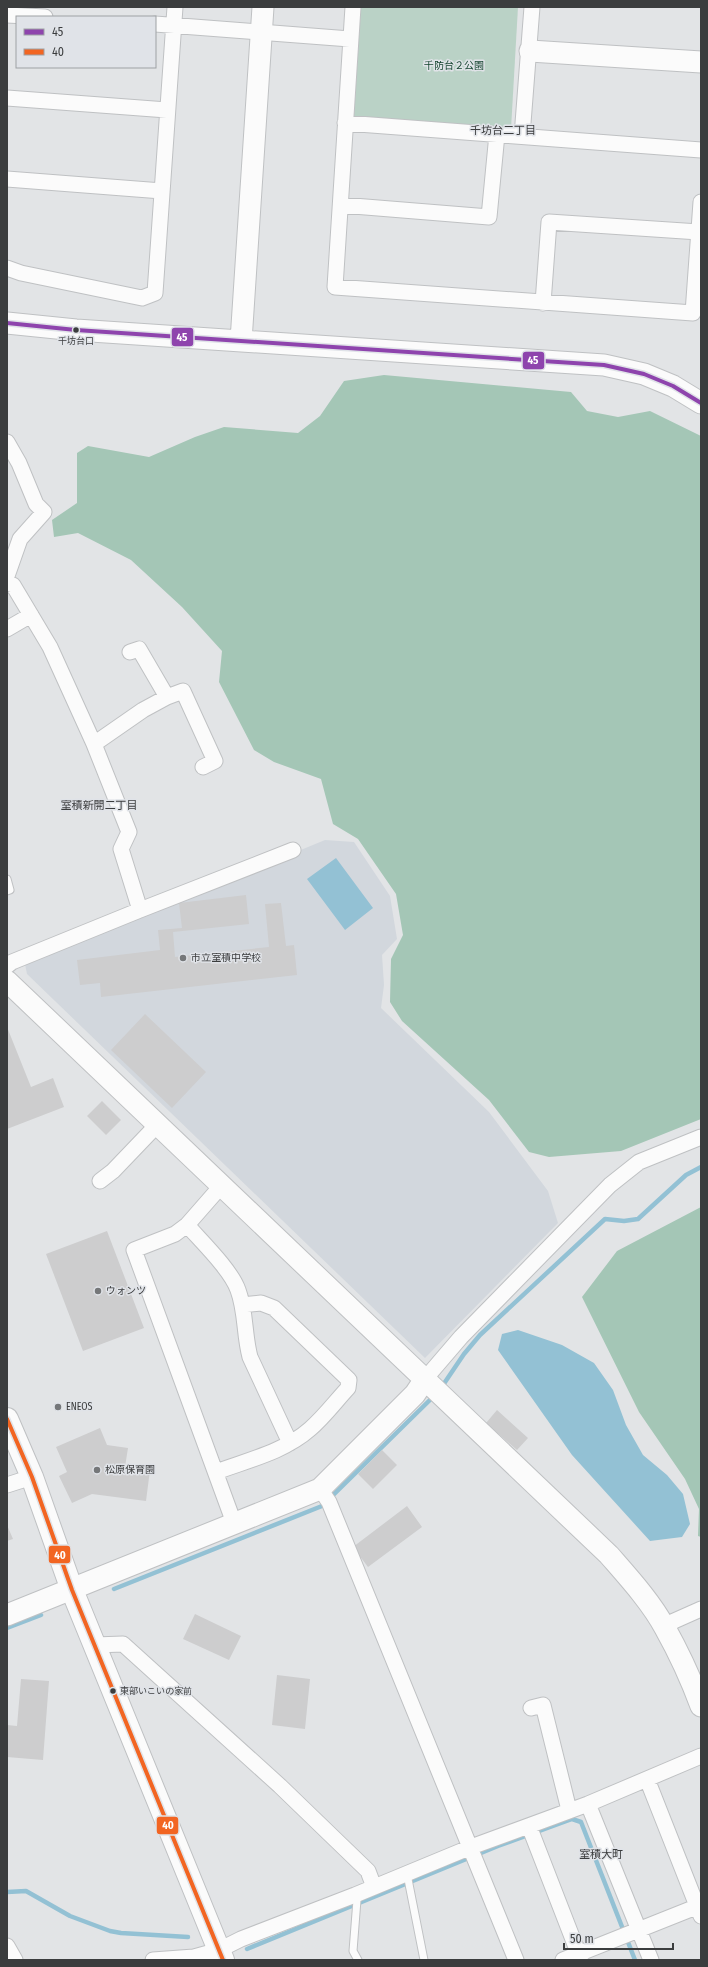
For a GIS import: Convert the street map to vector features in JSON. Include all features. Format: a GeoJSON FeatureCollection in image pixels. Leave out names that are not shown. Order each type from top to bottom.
{"type":"FeatureCollection","features":[{"type":"Feature","properties":{"kind":"highway"},"geometry":{"type":"LineString","coordinates":[[7,1419],[32,1477],[72,1590],[221,1955]]}},
{"type":"Feature","properties":{"kind":"street"},"geometry":{"type":"LineString","coordinates":[[7,268],[21,273],[142,298],[155,293],[175,7]]}},
{"type":"Feature","properties":{"kind":"street"},"geometry":{"type":"LineString","coordinates":[[241,341],[263,7]]}},
{"type":"Feature","properties":{"kind":"street"},"geometry":{"type":"LineString","coordinates":[[352,7],[335,286],[543,303],[693,313],[701,202]]}},
{"type":"Feature","properties":{"kind":"street"},"geometry":{"type":"LineString","coordinates":[[522,136],[530,51],[532,7]]}},
{"type":"Feature","properties":{"kind":"street"},"geometry":{"type":"LineString","coordinates":[[7,14],[32,16]]}},
{"type":"Feature","properties":{"kind":"street"},"geometry":{"type":"LineString","coordinates":[[156,24],[350,39]]}},
{"type":"Feature","properties":{"kind":"street"},"geometry":{"type":"LineString","coordinates":[[530,51],[701,62]]}},
{"type":"Feature","properties":{"kind":"street"},"geometry":{"type":"LineString","coordinates":[[7,98],[167,110]]}},
{"type":"Feature","properties":{"kind":"street"},"geometry":{"type":"LineString","coordinates":[[345,123],[701,150]]}},
{"type":"Feature","properties":{"kind":"street"},"geometry":{"type":"LineString","coordinates":[[341,205],[489,217],[498,134]]}},
{"type":"Feature","properties":{"kind":"street"},"geometry":{"type":"LineString","coordinates":[[7,180],[162,191]]}},
{"type":"Feature","properties":{"kind":"street"},"geometry":{"type":"LineString","coordinates":[[543,303],[549,222],[698,232]]}},
{"type":"Feature","properties":{"kind":"street"},"geometry":{"type":"LineString","coordinates":[[7,323],[241,341],[604,365],[644,374],[673,386],[701,403]]}},
{"type":"Feature","properties":{"kind":"street"},"geometry":{"type":"LineString","coordinates":[[7,442],[19,463],[36,504],[44,512],[20,539],[7,576]]}},
{"type":"Feature","properties":{"kind":"street"},"geometry":{"type":"LineString","coordinates":[[7,583],[13,585],[50,647],[94,744],[129,832],[121,849],[140,910]]}},
{"type":"Feature","properties":{"kind":"street"},"geometry":{"type":"LineString","coordinates":[[7,629],[31,615]]}},
{"type":"Feature","properties":{"kind":"street"},"geometry":{"type":"LineString","coordinates":[[130,652],[139,649],[167,697]]}},
{"type":"Feature","properties":{"kind":"street"},"geometry":{"type":"LineString","coordinates":[[94,744],[143,710],[167,697],[183,692],[215,761],[203,767]]}},
{"type":"Feature","properties":{"kind":"street"},"geometry":{"type":"LineString","coordinates":[[7,966],[12,962],[140,910],[293,850]]}},
{"type":"Feature","properties":{"kind":"street"},"geometry":{"type":"LineString","coordinates":[[7,981],[609,1555],[642,1594],[665,1627],[690,1677],[701,1706]]}},
{"type":"Feature","properties":{"kind":"street"},"geometry":{"type":"LineString","coordinates":[[100,1181],[113,1171],[158,1124]]}},
{"type":"Feature","properties":{"kind":"street"},"geometry":{"type":"LineString","coordinates":[[7,1615],[320,1489],[415,1394],[425,1379],[461,1337],[610,1185],[639,1162],[701,1137]]}},
{"type":"Feature","properties":{"kind":"street"},"geometry":{"type":"LineString","coordinates":[[222,1186],[187,1225],[175,1234],[134,1250],[234,1523]]}},
{"type":"Feature","properties":{"kind":"street"},"geometry":{"type":"LineString","coordinates":[[187,1225],[234,1279],[242,1305],[246,1341],[250,1357],[290,1443]]}},
{"type":"Feature","properties":{"kind":"street"},"geometry":{"type":"LineString","coordinates":[[216,1472],[278,1450],[290,1443],[310,1429],[348,1388],[349,1380],[274,1308],[261,1303],[242,1305]]}},
{"type":"Feature","properties":{"kind":"street"},"geometry":{"type":"LineString","coordinates":[[7,1485],[32,1477]]}},
{"type":"Feature","properties":{"kind":"street"},"geometry":{"type":"LineString","coordinates":[[320,1489],[330,1502],[516,1960]]}},
{"type":"Feature","properties":{"kind":"street"},"geometry":{"type":"LineString","coordinates":[[665,1627],[674,1620],[701,1609]]}},
{"type":"Feature","properties":{"kind":"street"},"geometry":{"type":"LineString","coordinates":[[95,1645],[123,1644],[280,1786],[368,1871],[374,1887]]}},
{"type":"Feature","properties":{"kind":"street"},"geometry":{"type":"LineString","coordinates":[[530,1708],[543,1705],[568,1810]]}},
{"type":"Feature","properties":{"kind":"street"},"geometry":{"type":"LineString","coordinates":[[153,1960],[221,1955],[241,1939],[355,1895],[471,1847],[568,1810],[588,1804],[701,1756]]}},
{"type":"Feature","properties":{"kind":"street"},"geometry":{"type":"LineString","coordinates":[[563,1960],[580,1957],[639,1930],[700,1909],[647,1779]]}},
{"type":"Feature","properties":{"kind":"street"},"geometry":{"type":"LineString","coordinates":[[588,1804],[651,1960]]}},
{"type":"Feature","properties":{"kind":"street"},"geometry":{"type":"LineString","coordinates":[[529,1826],[580,1957]]}},
{"type":"Feature","properties":{"kind":"street"},"geometry":{"type":"LineString","coordinates":[[7,1946],[15,1960]]}},
{"type":"Feature","properties":{"kind":"lane"},"geometry":{"type":"LineString","coordinates":[[7,880],[10,890],[7,891]]}},
{"type":"Feature","properties":{"kind":"lane"},"geometry":{"type":"LineString","coordinates":[[407,1874],[424,1960]]}},
{"type":"Feature","properties":{"kind":"lane"},"geometry":{"type":"LineString","coordinates":[[355,1895],[357,1900],[353,1951],[358,1960]]}},
{"type":"Feature","properties":{"kind":"shaded area"},"geometry":{"type":"Polygon","coordinates":[[[325,840],[354,842],[390,896],[397,939],[382,955],[384,985],[381,1008],[489,1112],[548,1191],[558,1223],[425,1358],[27,974],[25,964],[325,840]]]}},
{"type":"Feature","properties":{"kind":"green space","name":"千防台２公園"},"geometry":{"type":"Polygon","coordinates":[[[361,7],[518,7],[511,129],[354,116],[361,7]]]}},
{"type":"Feature","properties":{"kind":"green space"},"geometry":{"type":"Polygon","coordinates":[[[384,375],[571,392],[587,411],[618,417],[650,411],[701,436],[701,1119],[621,1151],[549,1157],[529,1152],[489,1100],[402,1021],[390,1002],[391,959],[403,935],[396,894],[358,839],[333,824],[321,779],[274,762],[254,750],[219,682],[222,651],[182,607],[131,560],[78,533],[54,537],[52,520],[77,503],[77,453],[88,446],[149,457],[195,437],[224,427],[298,433],[320,416],[344,381],[384,375]]]}},
{"type":"Feature","properties":{"kind":"green space"},"geometry":{"type":"Polygon","coordinates":[[[701,1207],[701,1537],[698,1536],[699,1509],[685,1479],[639,1412],[582,1297],[617,1251],[701,1207]]]}},
{"type":"Feature","properties":{"kind":"water"},"geometry":{"type":"Polygon","coordinates":[[[336,858],[373,908],[345,930],[307,879],[336,858]]]}},
{"type":"Feature","properties":{"kind":"water"},"geometry":{"type":"Polygon","coordinates":[[[518,1330],[562,1345],[594,1363],[613,1390],[626,1425],[643,1455],[667,1475],[683,1494],[690,1524],[682,1537],[650,1541],[572,1455],[498,1350],[502,1334],[518,1330]]]}},
{"type":"Feature","properties":{"kind":"building"},"geometry":{"type":"Polygon","coordinates":[[[246,895],[249,924],[173,932],[175,957],[269,947],[265,904],[281,903],[286,946],[294,945],[297,975],[101,997],[100,983],[80,985],[77,960],[160,950],[158,930],[182,928],[179,903],[246,895]]]}},
{"type":"Feature","properties":{"kind":"building"},"geometry":{"type":"Polygon","coordinates":[[[145,1014],[206,1072],[172,1108],[111,1050],[145,1014]]]}},
{"type":"Feature","properties":{"kind":"building"},"geometry":{"type":"Polygon","coordinates":[[[7,1027],[31,1087],[53,1078],[64,1107],[7,1129],[7,1027]]]}},
{"type":"Feature","properties":{"kind":"building"},"geometry":{"type":"Polygon","coordinates":[[[102,1101],[121,1120],[106,1135],[87,1116],[102,1101]]]}},
{"type":"Feature","properties":{"kind":"building"},"geometry":{"type":"Polygon","coordinates":[[[107,1231],[144,1328],[83,1351],[46,1254],[107,1231]]]}},
{"type":"Feature","properties":{"kind":"building"},"geometry":{"type":"Polygon","coordinates":[[[497,1410],[528,1438],[517,1450],[486,1423],[497,1410]]]}},
{"type":"Feature","properties":{"kind":"building"},"geometry":{"type":"Polygon","coordinates":[[[100,1428],[107,1445],[128,1448],[125,1467],[150,1470],[146,1501],[92,1494],[72,1503],[59,1476],[67,1472],[56,1447],[100,1428]]]}},
{"type":"Feature","properties":{"kind":"building"},"geometry":{"type":"Polygon","coordinates":[[[382,1450],[397,1465],[373,1489],[358,1474],[382,1450]]]}},
{"type":"Feature","properties":{"kind":"building"},"geometry":{"type":"Polygon","coordinates":[[[407,1506],[422,1527],[368,1567],[353,1547],[407,1506]]]}},
{"type":"Feature","properties":{"kind":"building"},"geometry":{"type":"Polygon","coordinates":[[[7,1525],[13,1539],[7,1541],[7,1525]]]}},
{"type":"Feature","properties":{"kind":"building"},"geometry":{"type":"Polygon","coordinates":[[[195,1614],[241,1636],[229,1660],[183,1639],[195,1614]]]}},
{"type":"Feature","properties":{"kind":"building"},"geometry":{"type":"Polygon","coordinates":[[[277,1675],[310,1679],[305,1729],[272,1725],[277,1675]]]}},
{"type":"Feature","properties":{"kind":"building"},"geometry":{"type":"Polygon","coordinates":[[[21,1679],[49,1681],[43,1760],[7,1757],[7,1725],[17,1726],[21,1679]]]}},
{"type":"Feature","properties":{"kind":"waterway"},"geometry":{"type":"LineString","coordinates":[[441,1388],[464,1354],[480,1335],[605,1219],[624,1221],[638,1219],[686,1175],[701,1167]]}},
{"type":"Feature","properties":{"kind":"waterway"},"geometry":{"type":"LineString","coordinates":[[114,1589],[322,1506],[435,1395]]}},
{"type":"Feature","properties":{"kind":"waterway"},"geometry":{"type":"LineString","coordinates":[[7,1628],[41,1615]]}},
{"type":"Feature","properties":{"kind":"waterway"},"geometry":{"type":"LineString","coordinates":[[247,1949],[498,1846],[572,1819],[581,1822],[635,1960]]}},
{"type":"Feature","properties":{"kind":"waterway"},"geometry":{"type":"LineString","coordinates":[[7,1892],[26,1891],[70,1916],[110,1931],[188,1937]]}},
{"type":"Feature","properties":{"kind":"transit line","name":"45"},"geometry":{"type":"LineString","coordinates":[[7,323],[76,330],[604,365],[644,374],[673,386],[701,403]]}},
{"type":"Feature","properties":{"kind":"transit line","name":"40"},"geometry":{"type":"LineString","coordinates":[[7,1419],[32,1477],[72,1590],[223,1960]]}},
{"type":"Feature","properties":{"kind":"place","name":"千坊台口"},"geometry":{"type":"Point","coordinates":[76,330]}},
{"type":"Feature","properties":{"kind":"place","name":"市立室積中学校"},"geometry":{"type":"Point","coordinates":[183,958]}},
{"type":"Feature","properties":{"kind":"place","name":"ウォンツ"},"geometry":{"type":"Point","coordinates":[98,1291]}},
{"type":"Feature","properties":{"kind":"place","name":"ENEOS"},"geometry":{"type":"Point","coordinates":[58,1407]}},
{"type":"Feature","properties":{"kind":"place","name":"松原保育園"},"geometry":{"type":"Point","coordinates":[97,1470]}},
{"type":"Feature","properties":{"kind":"place","name":"東部いこいの家前"},"geometry":{"type":"Point","coordinates":[113,1691]}},
{"type":"Feature","properties":{"kind":"district","name":"千坊台二丁目"},"geometry":{"type":"Point","coordinates":[503,130]}},
{"type":"Feature","properties":{"kind":"district","name":"室積新開二丁目"},"geometry":{"type":"Point","coordinates":[99,805]}},
{"type":"Feature","properties":{"kind":"district","name":"室積大町"},"geometry":{"type":"Point","coordinates":[601,1854]}}]}
